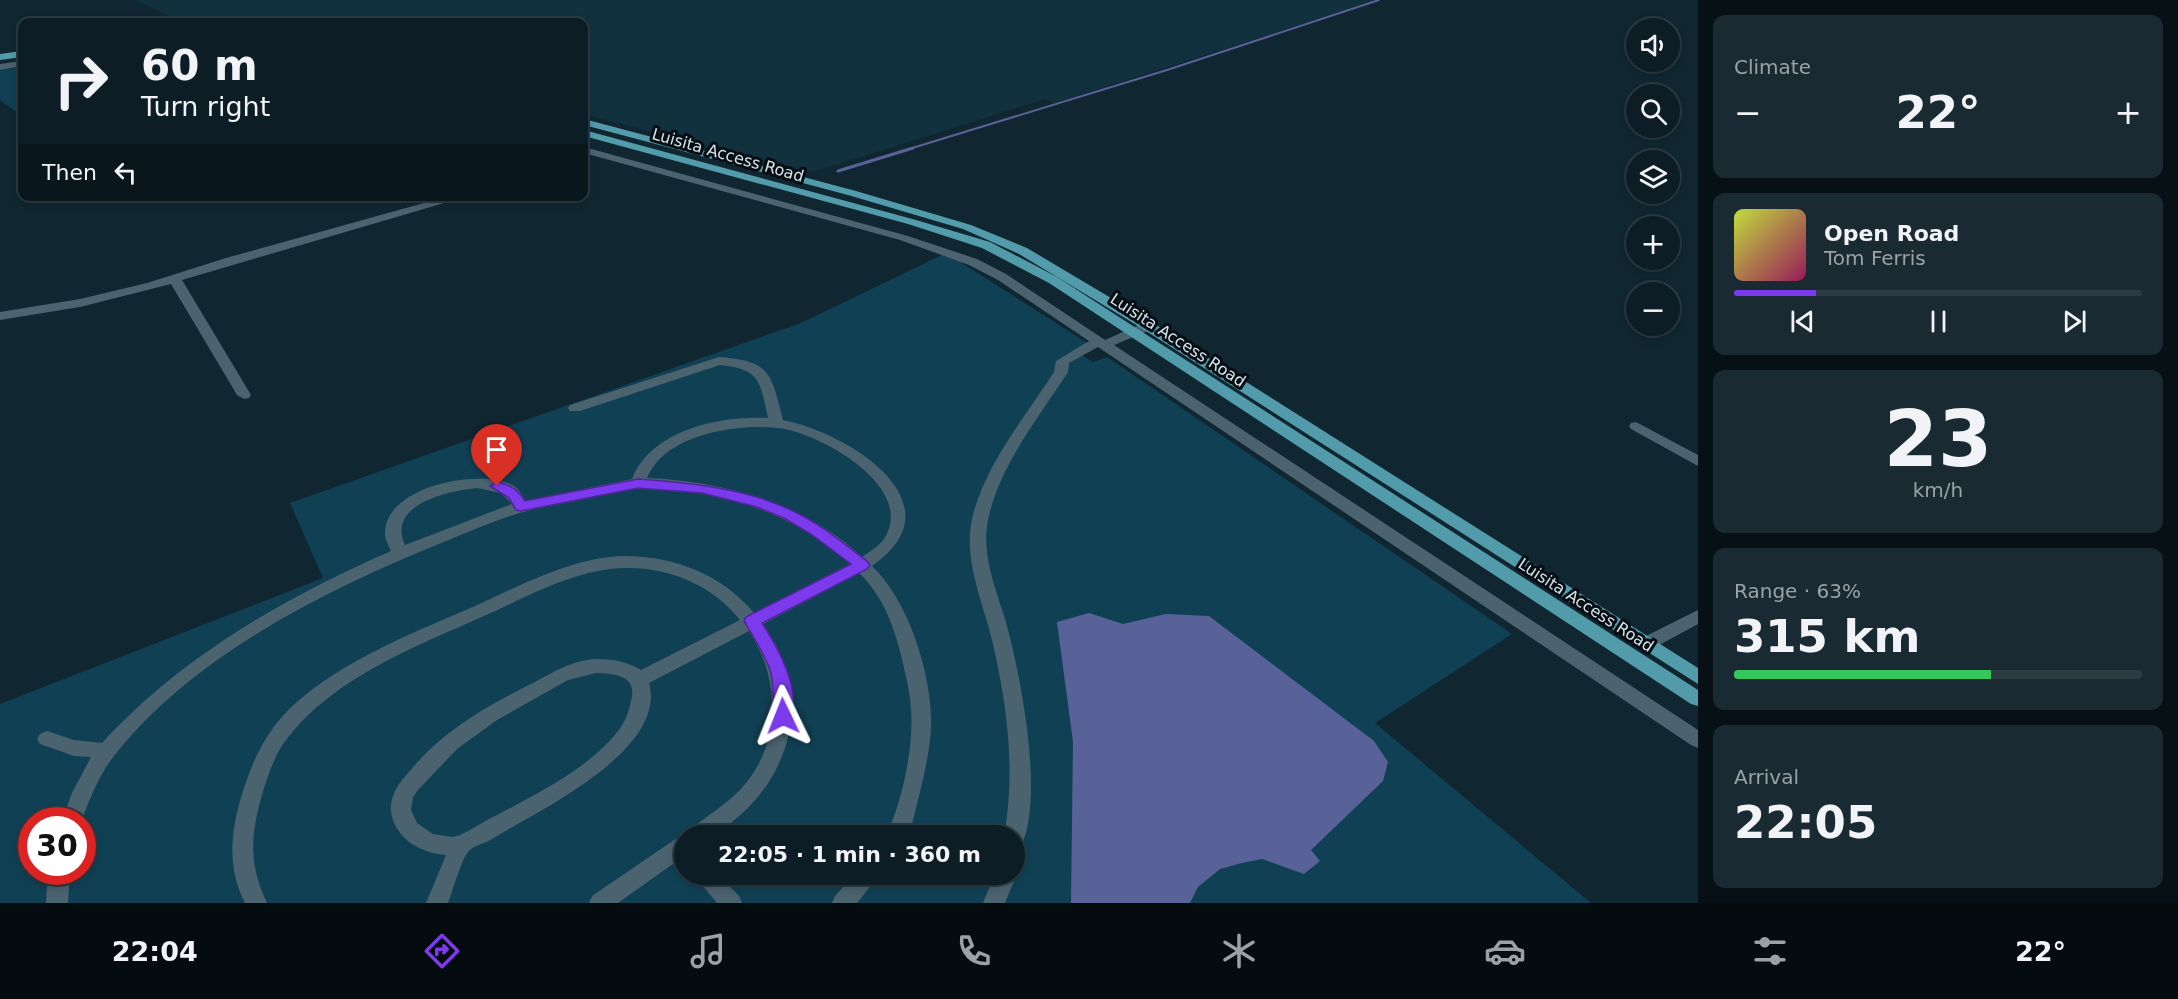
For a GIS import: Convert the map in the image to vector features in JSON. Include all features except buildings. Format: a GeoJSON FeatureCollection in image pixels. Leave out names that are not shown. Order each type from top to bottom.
{"type":"FeatureCollection","features":[{"type":"Feature","properties":{"kind":"main road"},"geometry":{"type":"LineString","coordinates":[[0,52],[18,50]]}},
{"type":"Feature","properties":{"kind":"main road"},"geometry":{"type":"LineString","coordinates":[[0,57],[18,59]]}},
{"type":"Feature","properties":{"kind":"main road","name":"Luisita Access Road"},"geometry":{"type":"LineString","coordinates":[[588,123],[841,190],[967,227],[1023,250],[1148,326],[1698,676]]}},
{"type":"Feature","properties":{"kind":"main road","name":"Luisita Access Road"},"geometry":{"type":"LineString","coordinates":[[588,134],[912,222],[986,245],[1053,280],[1698,699]]}},
{"type":"Feature","properties":{"kind":"street"},"geometry":{"type":"LineString","coordinates":[[0,67],[18,60]]}},
{"type":"Feature","properties":{"kind":"street"},"geometry":{"type":"LineString","coordinates":[[588,153],[942,250],[1002,278],[1698,740]]}},
{"type":"Feature","properties":{"kind":"street"},"geometry":{"type":"LineString","coordinates":[[0,316],[80,303],[445,201]]}},
{"type":"Feature","properties":{"kind":"street"},"geometry":{"type":"LineString","coordinates":[[174,278],[244,395]]}},
{"type":"Feature","properties":{"kind":"street"},"geometry":{"type":"LineString","coordinates":[[1015,825],[1019,739],[1004,654],[982,572],[977,540],[980,517],[997,476],[1061,372],[1103,344],[1148,326]]}},
{"type":"Feature","properties":{"kind":"street"},"geometry":{"type":"LineString","coordinates":[[575,408],[719,360],[740,361],[758,368],[766,378],[776,423]]}},
{"type":"Feature","properties":{"kind":"street"},"geometry":{"type":"LineString","coordinates":[[638,483],[642,471],[656,454],[692,434],[722,426],[776,423],[802,429],[841,445],[869,466],[890,492],[898,516],[892,540],[884,550],[862,565],[639,679]]}},
{"type":"Feature","properties":{"kind":"street"},"geometry":{"type":"LineString","coordinates":[[1636,426],[1698,461]]}},
{"type":"Feature","properties":{"kind":"street"},"geometry":{"type":"LineString","coordinates":[[400,552],[393,536],[397,518],[410,504],[429,493],[456,484],[484,483],[506,489],[514,495],[521,507]]}},
{"type":"Feature","properties":{"kind":"street"},"geometry":{"type":"LineString","coordinates":[[78,807],[106,751],[142,713],[218,652],[329,587],[400,552],[521,507],[638,483],[702,488],[762,504],[790,515],[816,530],[862,565],[892,604],[918,682],[921,726],[914,776],[902,825]]}},
{"type":"Feature","properties":{"kind":"street"},"geometry":{"type":"LineString","coordinates":[[256,903],[244,873],[241,848],[243,825],[248,802],[266,756],[278,736],[295,717],[347,678],[379,659],[454,622],[567,573],[596,566],[623,562],[654,564],[707,581],[726,595],[752,621],[769,648],[779,672],[784,695],[778,742],[753,789],[712,825]]}},
{"type":"Feature","properties":{"kind":"street"},"geometry":{"type":"LineString","coordinates":[[1646,644],[1698,615]]}},
{"type":"Feature","properties":{"kind":"street"},"geometry":{"type":"LineString","coordinates":[[596,666],[629,671],[639,679],[642,690],[639,713],[634,724],[612,748],[557,790],[460,845],[418,837],[406,828],[399,812],[402,797],[428,763],[463,734],[499,709],[560,675],[596,666]]}},
{"type":"Feature","properties":{"kind":"street"},"geometry":{"type":"LineString","coordinates":[[47,739],[74,748],[106,751]]}},
{"type":"Feature","properties":{"kind":"street"},"geometry":{"type":"LineString","coordinates":[[437,903],[460,845]]}},
{"type":"Feature","properties":{"kind":"street"},"geometry":{"type":"LineString","coordinates":[[600,903],[674,853]]}},
{"type":"Feature","properties":{"kind":"street"},"geometry":{"type":"LineString","coordinates":[[57,903],[58,885]]}},
{"type":"Feature","properties":{"kind":"street"},"geometry":{"type":"LineString","coordinates":[[714,885],[731,903]]}},
{"type":"Feature","properties":{"kind":"street"},"geometry":{"type":"LineString","coordinates":[[843,903],[859,885]]}},
{"type":"Feature","properties":{"kind":"street"},"geometry":{"type":"LineString","coordinates":[[994,903],[1001,885]]}},
{"type":"Feature","properties":{"kind":"shaded area"},"geometry":{"type":"Polygon","coordinates":[[[135,0],[1378,0],[1054,103],[1045,99],[813,172],[588,115],[588,18],[174,18],[135,0]]]}},
{"type":"Feature","properties":{"kind":"shaded area"},"geometry":{"type":"Polygon","coordinates":[[[18,68],[18,113],[0,100],[0,70],[18,68]]]}},
{"type":"Feature","properties":{"kind":"shaded area"},"geometry":{"type":"Polygon","coordinates":[[[946,253],[1089,344],[1077,352],[1093,362],[1107,357],[1512,634],[1375,723],[1591,903],[0,903],[0,704],[323,578],[290,503],[801,323],[946,253]]]}},
{"type":"Feature","properties":{"kind":"water"},"geometry":{"type":"Polygon","coordinates":[[[1089,613],[1123,624],[1166,614],[1209,616],[1374,741],[1388,762],[1383,781],[1311,850],[1320,861],[1304,874],[1262,859],[1220,869],[1198,887],[1190,903],[1071,903],[1073,742],[1057,622],[1089,613]]]}},
{"type":"Feature","properties":{"kind":"waterway"},"geometry":{"type":"LineString","coordinates":[[909,149],[1167,70],[1379,0]]}},
{"type":"Feature","properties":{"kind":"waterway"},"geometry":{"type":"LineString","coordinates":[[838,171],[913,148]]}},
{"type":"Feature","properties":{"kind":"route"},"geometry":{"type":"LineString","coordinates":[[497,486],[514,495],[521,507],[638,483],[702,488],[762,504],[790,515],[816,530],[862,565],[752,621],[769,648],[779,672],[784,695],[783,716]]}}]}
